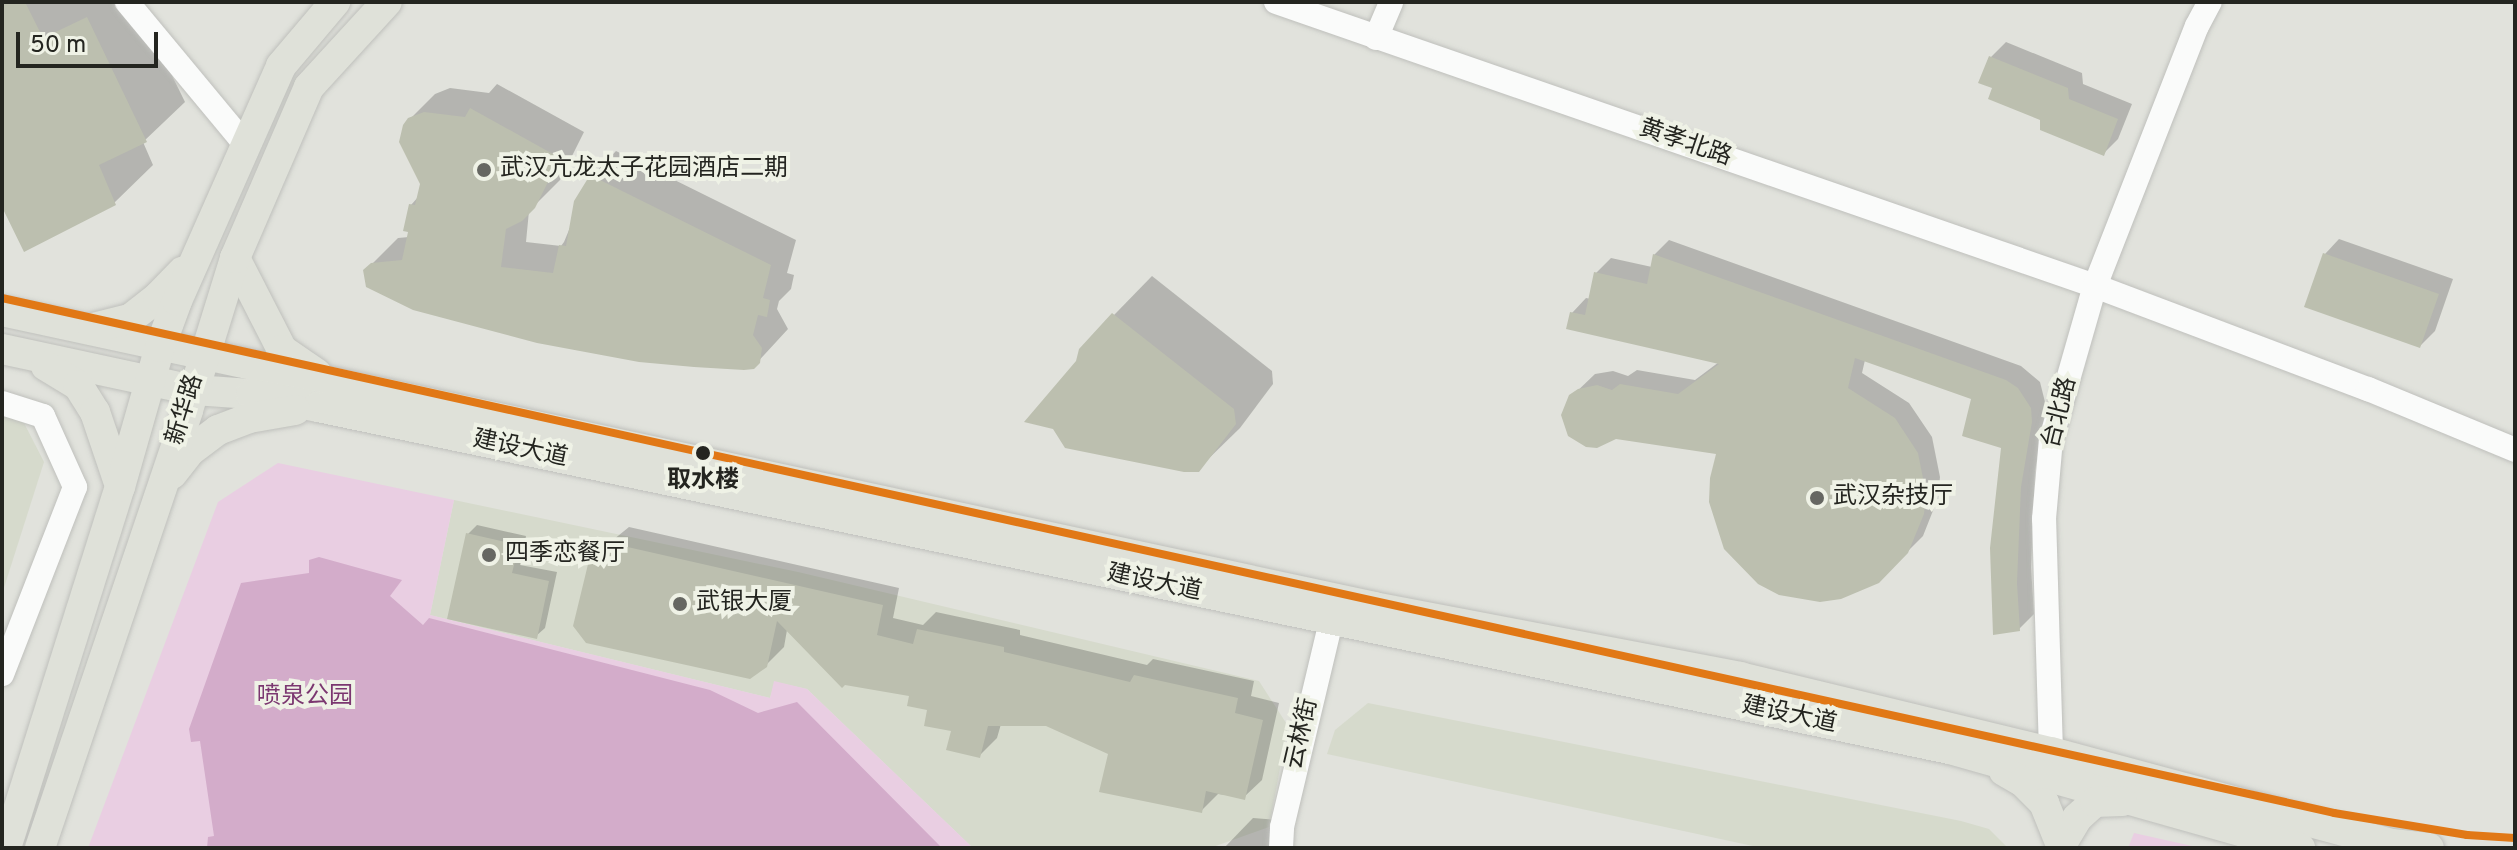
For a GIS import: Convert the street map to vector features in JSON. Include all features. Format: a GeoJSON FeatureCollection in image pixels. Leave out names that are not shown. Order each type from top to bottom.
{"type":"FeatureCollection","features":[{"type":"Feature","properties":{"kind":"main road","name":"新华路"},"geometry":{"type":"LineString","coordinates":[[6,848],[120,487],[160,347],[281,66],[335,2]]}},
{"type":"Feature","properties":{"kind":"main road","name":"新华路"},"geometry":{"type":"LineString","coordinates":[[40,848],[194,390],[235,258],[309,87],[387,2]]}},
{"type":"Feature","properties":{"kind":"main road"},"geometry":{"type":"LineString","coordinates":[[86,330],[130,319],[158,297],[199,253]]}},
{"type":"Feature","properties":{"kind":"main road"},"geometry":{"type":"LineString","coordinates":[[153,511],[173,472],[190,451],[218,430],[324,395],[282,350],[235,258]]}},
{"type":"Feature","properties":{"kind":"main road","name":"建设大道"},"geometry":{"type":"LineString","coordinates":[[2,311],[203,355],[324,395],[1331,621],[1950,749],[2053,765],[2133,800],[2300,848]]}},
{"type":"Feature","properties":{"kind":"main road"},"geometry":{"type":"LineString","coordinates":[[10,351],[78,385],[95,412],[120,487]]}},
{"type":"Feature","properties":{"kind":"main road","name":"建设大道"},"geometry":{"type":"LineString","coordinates":[[10,351],[194,390],[324,395],[1374,607],[1740,677],[2053,765],[2392,844],[2429,848]]}},
{"type":"Feature","properties":{"kind":"main road"},"geometry":{"type":"LineString","coordinates":[[1950,749],[1997,767],[2023,782],[2044,803],[2061,846]]}},
{"type":"Feature","properties":{"kind":"main road","name":"台北路"},"geometry":{"type":"LineString","coordinates":[[2053,765],[2061,846]]}},
{"type":"Feature","properties":{"kind":"main road"},"geometry":{"type":"LineString","coordinates":[[2061,846],[2077,818],[2095,802],[2133,800]]}},
{"type":"Feature","properties":{"kind":"street"},"geometry":{"type":"LineString","coordinates":[[127,2],[245,144]]}},
{"type":"Feature","properties":{"kind":"street","name":"黄孝北路"},"geometry":{"type":"LineString","coordinates":[[1276,2],[2095,286],[2368,389],[2515,450]]}},
{"type":"Feature","properties":{"kind":"street"},"geometry":{"type":"LineString","coordinates":[[1376,38],[1391,2]]}},
{"type":"Feature","properties":{"kind":"street","name":"台北路"},"geometry":{"type":"LineString","coordinates":[[2053,765],[2044,519],[2051,439],[2095,286],[2197,26],[2210,2]]}},
{"type":"Feature","properties":{"kind":"street"},"geometry":{"type":"LineString","coordinates":[[2,403],[43,416],[75,487],[2,674]]}},
{"type":"Feature","properties":{"kind":"street","name":"云林街"},"geometry":{"type":"LineString","coordinates":[[1281,848],[1282,827],[1331,621]]}},
{"type":"Feature","properties":{"kind":"shaded area"},"geometry":{"type":"Polygon","coordinates":[[[2,416],[23,421],[44,462],[2,594],[2,416]]]}},
{"type":"Feature","properties":{"kind":"shaded area"},"geometry":{"type":"Polygon","coordinates":[[[454,500],[798,572],[1259,681],[1288,726],[1269,827],[1210,848],[973,848],[807,689],[775,682],[770,698],[430,615],[454,500]]]}},
{"type":"Feature","properties":{"kind":"shaded area","name":"喷泉公园"},"geometry":{"type":"Polygon","coordinates":[[[319,557],[402,580],[390,596],[423,625],[429,618],[710,690],[758,713],[797,702],[942,848],[207,848],[208,837],[214,836],[200,741],[191,742],[189,729],[241,583],[309,573],[309,560],[319,557]]]}},
{"type":"Feature","properties":{"kind":"shaded area"},"geometry":{"type":"Polygon","coordinates":[[[1368,703],[1961,821],[1989,829],[2008,848],[1762,848],[1327,754],[1335,730],[1368,703]]]}},
{"type":"Feature","properties":{"kind":"green space","name":"喷泉公园"},"geometry":{"type":"Polygon","coordinates":[[[278,463],[454,500],[430,615],[770,698],[774,681],[807,689],[973,848],[88,848],[218,502],[278,463]]]}},
{"type":"Feature","properties":{"kind":"green space"},"geometry":{"type":"Polygon","coordinates":[[[2134,833],[2201,848],[2128,848],[2134,833]]]}},
{"type":"Feature","properties":{"kind":"building"},"geometry":{"type":"Polygon","coordinates":[[[2,2],[25,2],[43,38],[87,17],[147,142],[99,165],[116,205],[24,252],[2,207],[2,2]]]}},
{"type":"Feature","properties":{"kind":"building"},"geometry":{"type":"Polygon","coordinates":[[[1989,56],[2068,88],[2069,99],[2118,119],[2104,156],[2040,130],[2040,120],[1988,99],[1992,88],[1978,83],[1989,56]]]}},
{"type":"Feature","properties":{"kind":"building"},"geometry":{"type":"Polygon","coordinates":[[[470,108],[560,158],[535,208],[522,221],[506,229],[501,267],[553,273],[559,245],[566,246],[574,201],[590,175],[771,265],[763,298],[770,300],[767,317],[758,315],[753,335],[762,348],[760,363],[754,369],[744,370],[694,367],[639,362],[537,343],[413,310],[366,287],[363,270],[371,263],[402,260],[408,232],[403,231],[409,204],[415,205],[420,184],[399,142],[403,125],[408,118],[424,112],[465,117],[470,108]]]}},
{"type":"Feature","properties":{"kind":"building"},"geometry":{"type":"Polygon","coordinates":[[[2323,253],[2439,294],[2420,348],[2304,307],[2323,253]]]}},
{"type":"Feature","properties":{"kind":"building"},"geometry":{"type":"Polygon","coordinates":[[[1653,254],[2006,380],[2018,388],[2031,408],[2032,422],[2021,487],[2017,583],[2020,631],[1993,635],[1990,548],[2001,448],[1962,436],[1971,399],[1855,358],[1848,388],[1895,418],[1918,453],[1926,493],[1924,514],[1908,553],[1879,583],[1841,599],[1820,602],[1779,595],[1758,584],[1724,549],[1709,502],[1710,478],[1716,454],[1616,439],[1597,448],[1586,447],[1568,436],[1561,415],[1569,395],[1578,389],[1597,385],[1612,390],[1620,384],[1678,394],[1719,364],[1566,329],[1570,312],[1585,315],[1594,272],[1647,284],[1653,254]]]}},
{"type":"Feature","properties":{"kind":"building"},"geometry":{"type":"Polygon","coordinates":[[[1112,313],[1234,409],[1236,424],[1199,472],[1184,472],[1065,448],[1053,429],[1024,422],[1076,361],[1079,349],[1112,313]]]}},
{"type":"Feature","properties":{"kind":"building"},"geometry":{"type":"Polygon","coordinates":[[[466,533],[519,545],[512,573],[549,581],[537,639],[447,619],[466,533]]]}},
{"type":"Feature","properties":{"kind":"building"},"geometry":{"type":"Polygon","coordinates":[[[610,543],[883,605],[877,635],[913,644],[917,629],[1004,647],[1004,652],[1130,682],[1134,675],[1238,698],[1235,713],[1263,720],[1245,800],[1206,791],[1202,813],[1099,792],[1108,754],[1046,726],[988,726],[980,758],[946,750],[951,731],[924,726],[927,710],[907,706],[909,696],[845,685],[842,688],[777,621],[767,667],[750,679],[586,643],[573,626],[590,556],[610,543]]]}},
{"type":"Feature","properties":{"kind":"transit line"},"geometry":{"type":"LineString","coordinates":[[2,298],[2334,813],[2467,835],[2515,838]]}},
{"type":"Feature","properties":{"kind":"place","name":"武汉亢龙太子花园酒店二期"},"geometry":{"type":"Point","coordinates":[484,170]}},
{"type":"Feature","properties":{"kind":"place","name":"取水楼"},"geometry":{"type":"Point","coordinates":[703,453]}},
{"type":"Feature","properties":{"kind":"place","name":"武汉杂技厅"},"geometry":{"type":"Point","coordinates":[1817,498]}},
{"type":"Feature","properties":{"kind":"place","name":"四季恋餐厅"},"geometry":{"type":"Point","coordinates":[489,555]}},
{"type":"Feature","properties":{"kind":"place","name":"武银大厦"},"geometry":{"type":"Point","coordinates":[680,604]}}]}
